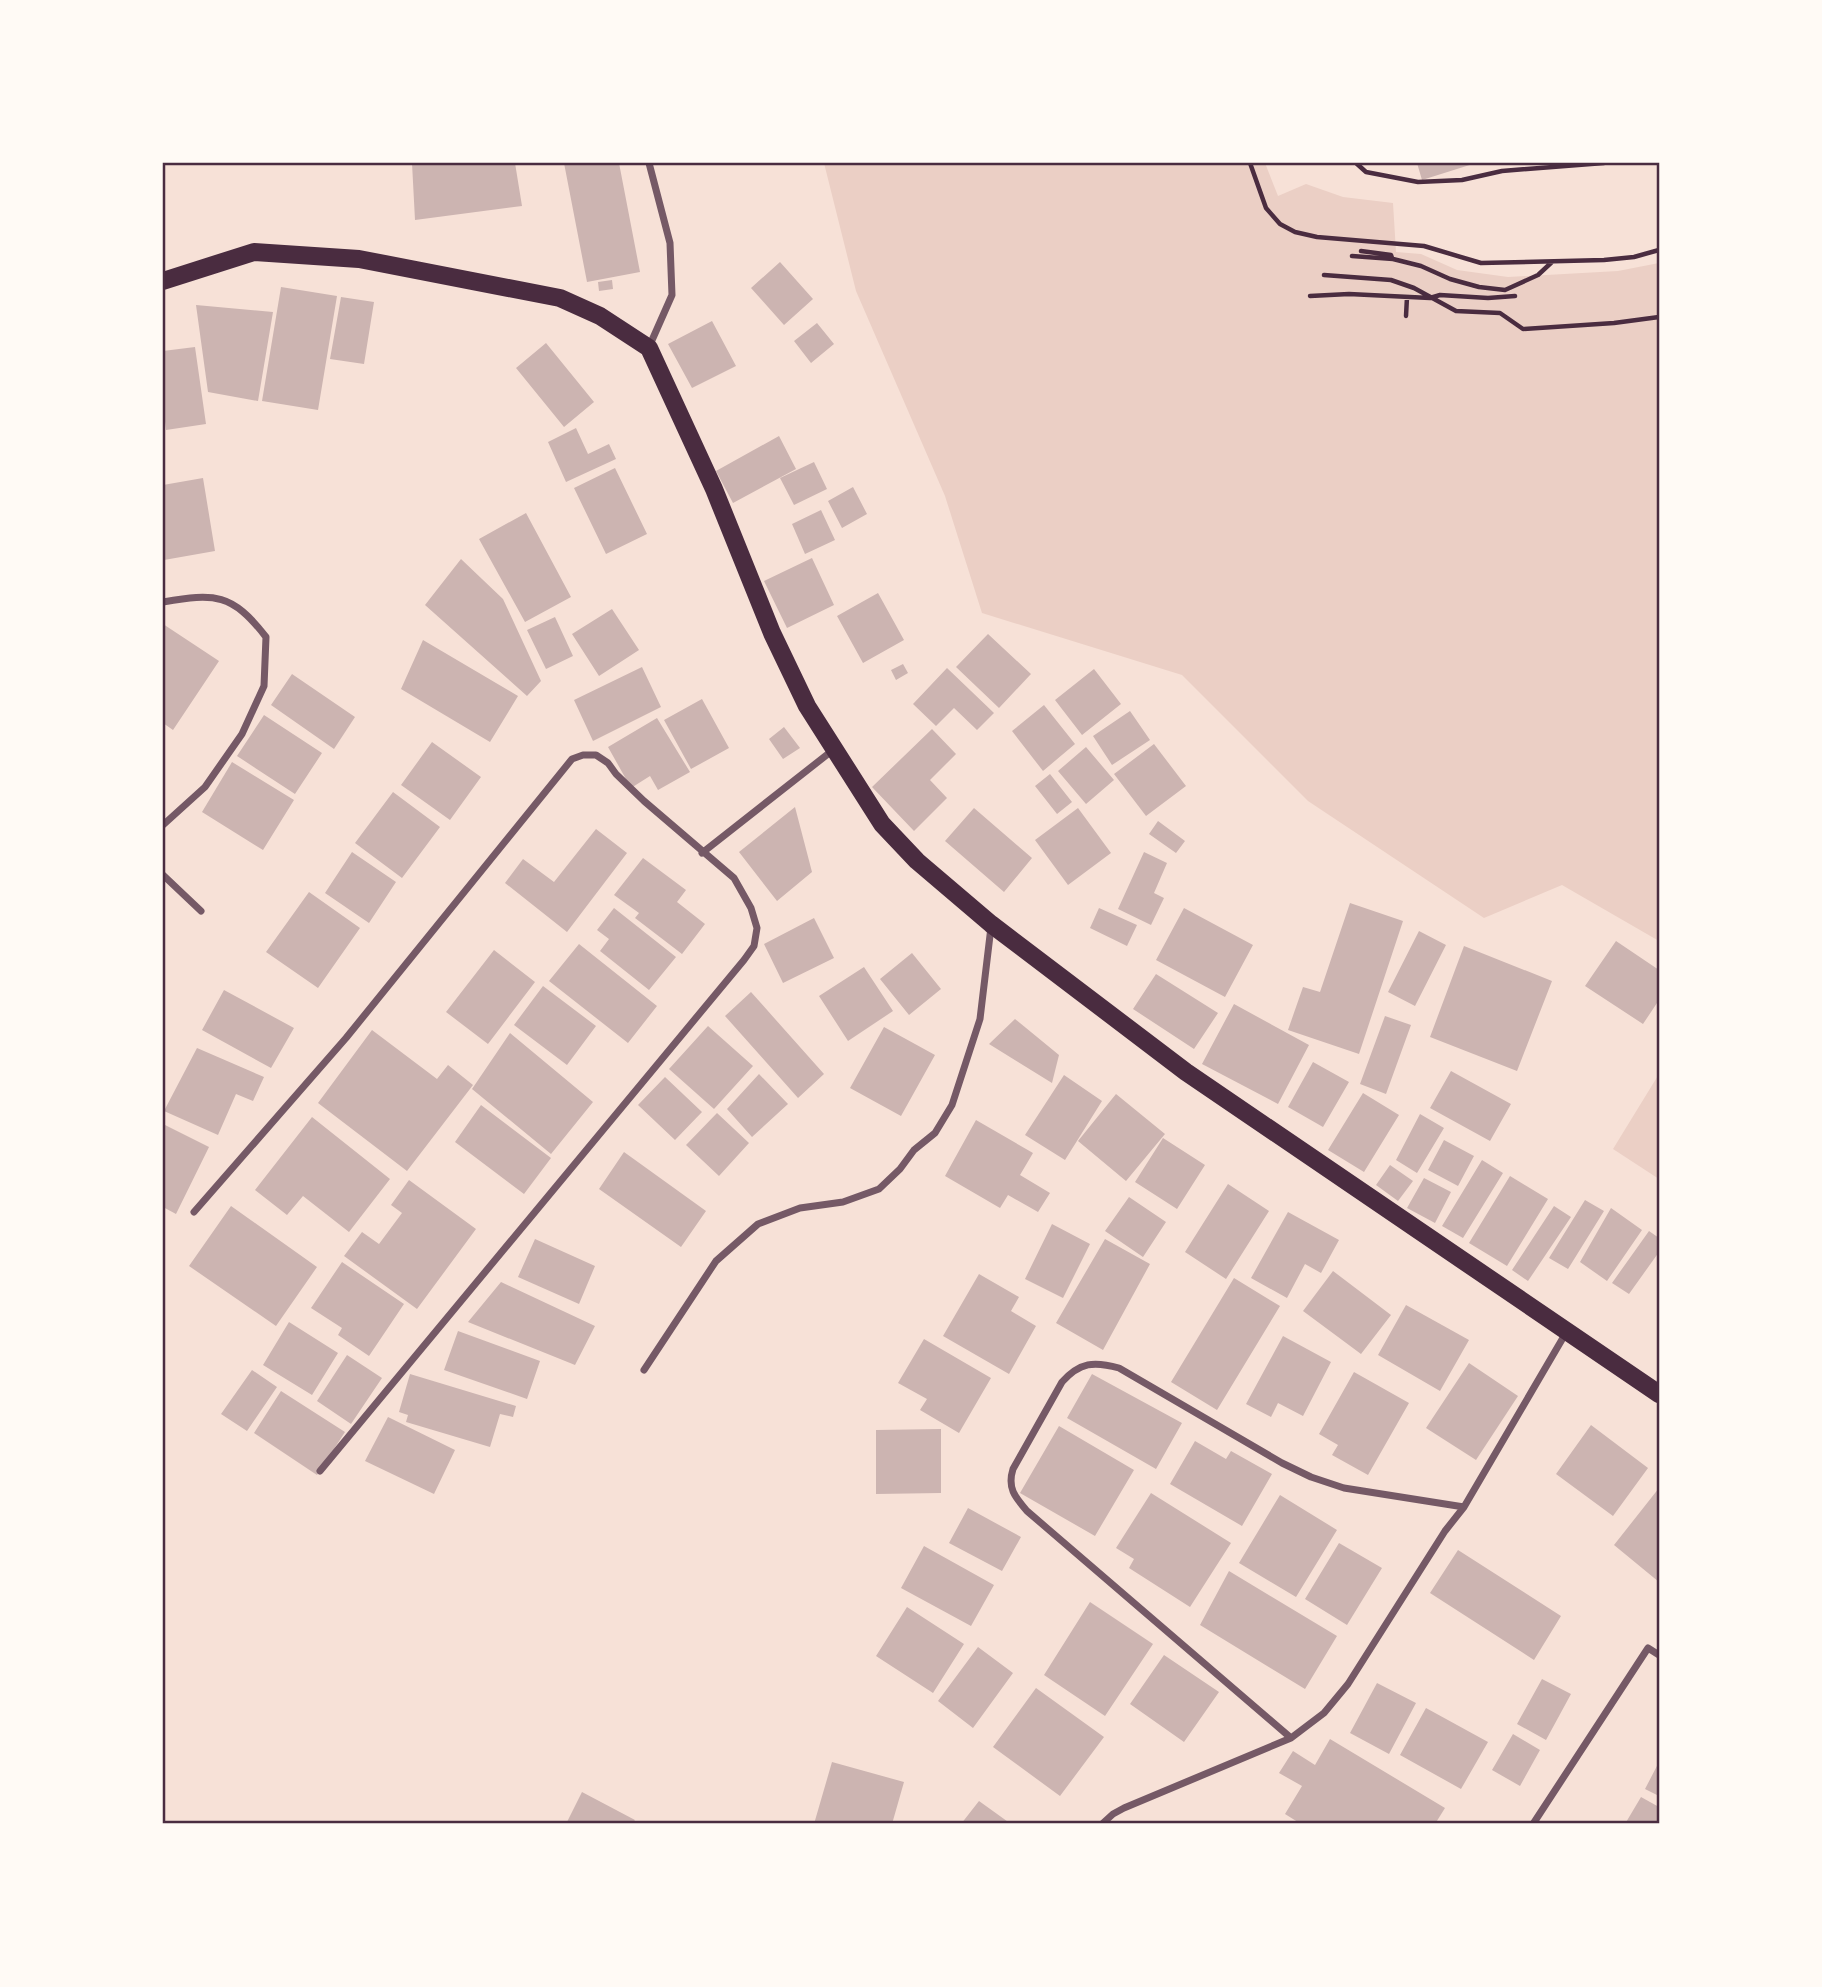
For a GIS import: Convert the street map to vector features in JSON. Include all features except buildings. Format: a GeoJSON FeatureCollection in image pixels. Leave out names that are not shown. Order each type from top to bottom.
{"type":"FeatureCollection","features":[{"type":"Feature","properties":{"kind":"main road"},"geometry":{"type":"LineString","coordinates":[[163,281],[254,253],[359,259],[560,298],[600,316],[649,348],[715,489],[772,633],[807,706],[882,824],[917,861],[991,924],[1186,1072],[1659,1394]]}},
{"type":"Feature","properties":{"kind":"street"},"geometry":{"type":"LineString","coordinates":[[649,163],[670,243],[672,295],[649,348]]}},
{"type":"Feature","properties":{"kind":"street"},"geometry":{"type":"LineString","coordinates":[[163,603],[201,596],[225,601],[252,618],[267,637],[264,686],[242,734],[205,787],[163,825]]}},
{"type":"Feature","properties":{"kind":"street"},"geometry":{"type":"LineString","coordinates":[[702,853],[834,750]]}},
{"type":"Feature","properties":{"kind":"street"},"geometry":{"type":"LineString","coordinates":[[194,1212],[346,1038],[572,759],[583,755],[596,755],[608,763],[616,774],[702,853],[734,878],[751,908],[757,928],[754,946],[320,1471]]}},
{"type":"Feature","properties":{"kind":"street"},"geometry":{"type":"LineString","coordinates":[[163,875],[201,911]]}},
{"type":"Feature","properties":{"kind":"street"},"geometry":{"type":"LineString","coordinates":[[644,1370],[716,1261],[758,1224],[800,1208],[843,1202],[879,1189],[901,1169],[914,1150],[935,1133],[953,1105],[979,1019],[991,924]]}},
{"type":"Feature","properties":{"kind":"street"},"geometry":{"type":"LineString","coordinates":[[1102,1824],[1124,1808],[1291,1738],[1324,1713],[1348,1684],[1445,1531],[1464,1507],[1567,1331]]}},
{"type":"Feature","properties":{"kind":"street"},"geometry":{"type":"LineString","coordinates":[[1291,1738],[1027,1511],[1011,1492],[1009,1479],[1013,1469],[1062,1382],[1071,1373],[1098,1362],[1119,1367],[1282,1463],[1311,1476],[1344,1488],[1464,1507]]}},
{"type":"Feature","properties":{"kind":"street"},"geometry":{"type":"LineString","coordinates":[[1534,1824],[1648,1648],[1659,1656]]}},
{"type":"Feature","properties":{"kind":"path"},"geometry":{"type":"LineString","coordinates":[[1250,163],[1266,208],[1280,224],[1296,232],[1317,237],[1424,246],[1481,263],[1634,257],[1659,250]]}},
{"type":"Feature","properties":{"kind":"path"},"geometry":{"type":"LineString","coordinates":[[1356,163],[1366,172],[1418,182],[1462,180],[1502,171],[1604,163]]}},
{"type":"Feature","properties":{"kind":"path"},"geometry":{"type":"LineString","coordinates":[[1374,243],[1376,253]]}},
{"type":"Feature","properties":{"kind":"path"},"geometry":{"type":"LineString","coordinates":[[1364,257],[1362,251],[1391,255],[1393,259]]}},
{"type":"Feature","properties":{"kind":"path"},"geometry":{"type":"LineString","coordinates":[[1352,256],[1393,259],[1421,266],[1450,279],[1479,287],[1505,290],[1538,275],[1553,262]]}},
{"type":"Feature","properties":{"kind":"path"},"geometry":{"type":"LineString","coordinates":[[1324,275],[1391,280],[1414,288],[1456,311],[1500,313],[1523,329],[1659,317]]}},
{"type":"Feature","properties":{"kind":"path"},"geometry":{"type":"LineString","coordinates":[[1478,295],[1479,287]]}},
{"type":"Feature","properties":{"kind":"path"},"geometry":{"type":"LineString","coordinates":[[1310,296],[1349,293],[1430,298],[1440,295],[1488,298],[1516,296]]}},
{"type":"Feature","properties":{"kind":"path"},"geometry":{"type":"LineString","coordinates":[[1468,297],[1469,294],[1488,295],[1488,298]]}},
{"type":"Feature","properties":{"kind":"path"},"geometry":{"type":"LineString","coordinates":[[1406,316],[1407,297]]}},
{"type":"Feature","properties":{"kind":"shaded area"},"geometry":{"type":"Polygon","coordinates":[[[824,163],[1265,163],[1278,196],[1306,184],[1343,197],[1393,203],[1396,252],[1421,254],[1457,270],[1508,277],[1618,271],[1659,263],[1659,941],[1562,885],[1484,918],[1308,801],[1182,675],[982,613],[945,496],[856,291],[824,163]]]}},
{"type":"Feature","properties":{"kind":"shaded area"},"geometry":{"type":"Polygon","coordinates":[[[1659,1074],[1659,1179],[1613,1149],[1659,1074]]]}}]}
